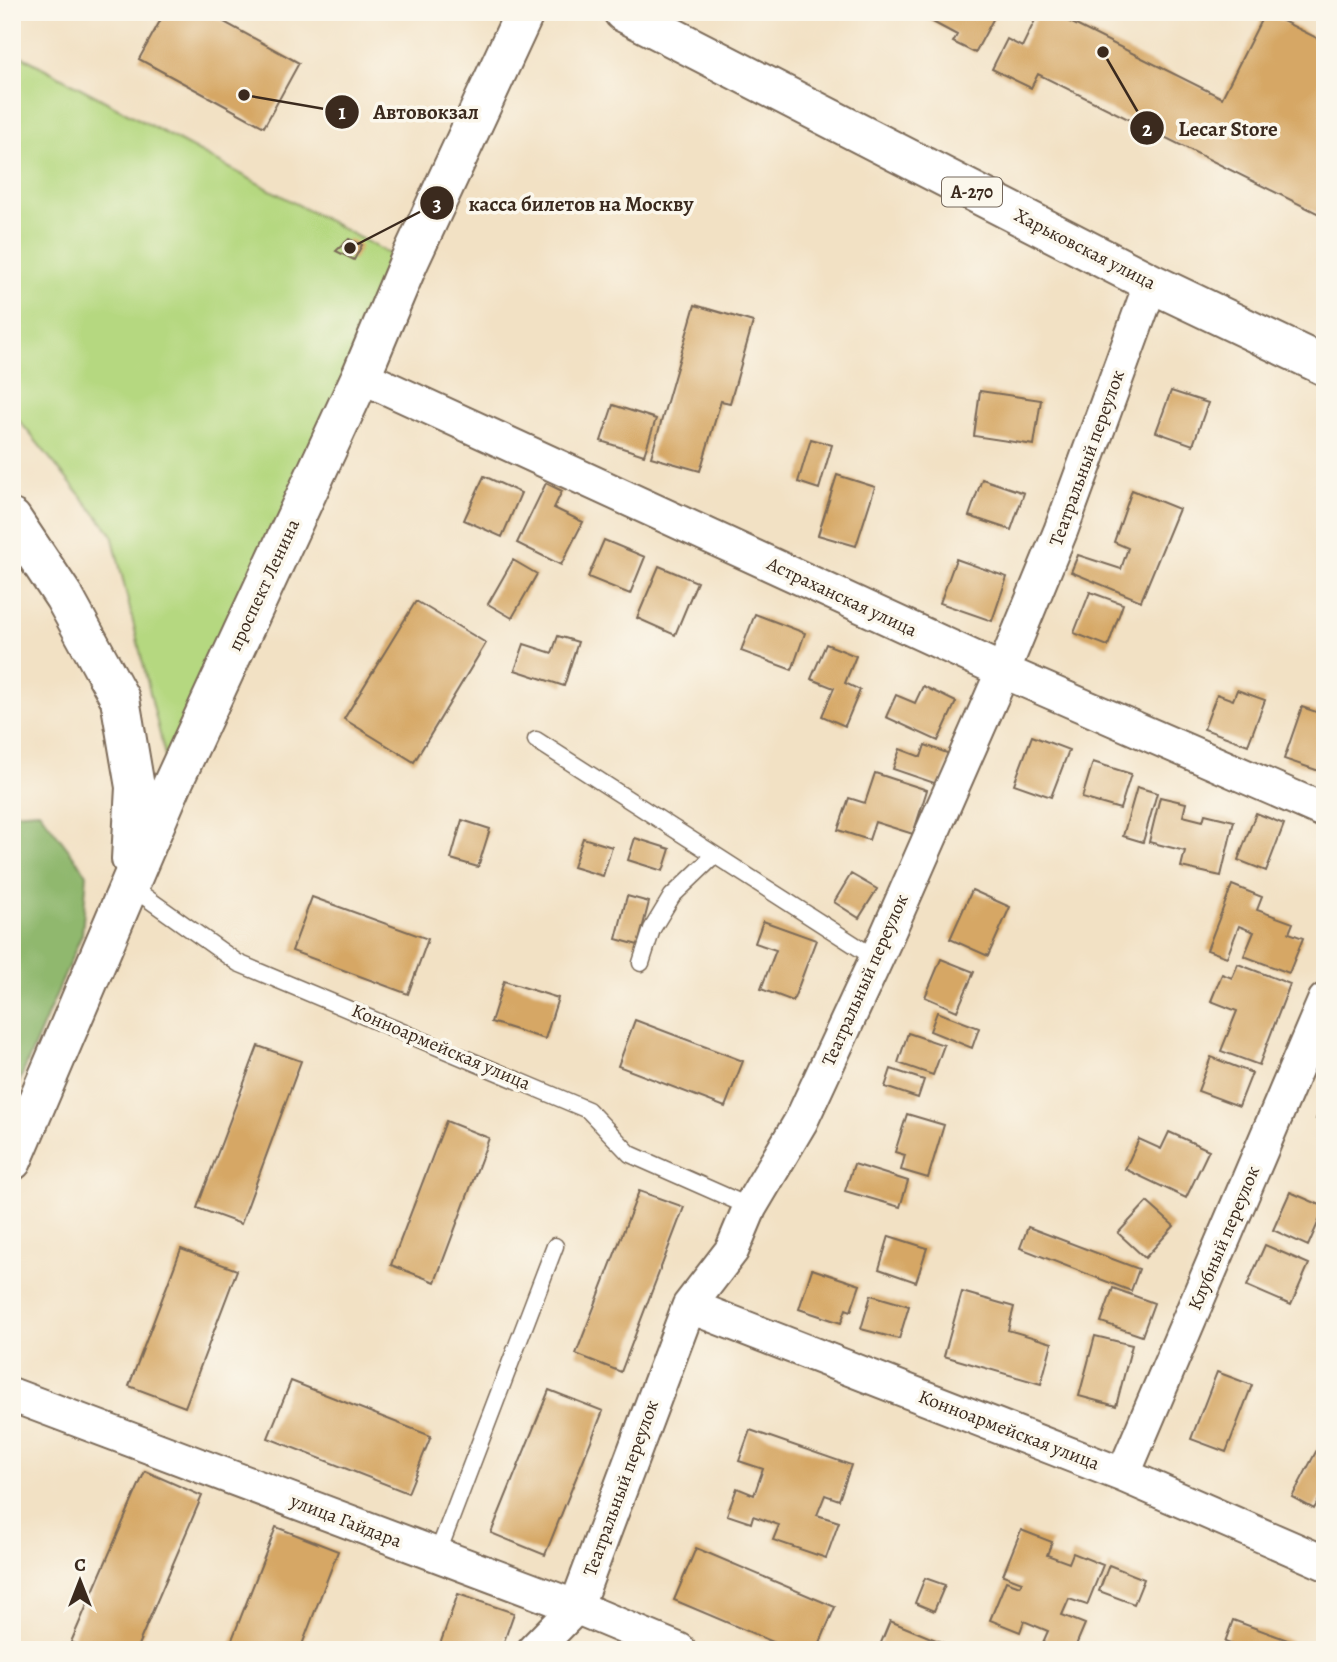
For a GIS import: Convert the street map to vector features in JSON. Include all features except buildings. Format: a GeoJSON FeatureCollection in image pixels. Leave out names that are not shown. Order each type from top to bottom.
{"type":"FeatureCollection","features":[{"type":"Feature","properties":{"kind":"main road","name":"проспект Ленина"},"geometry":{"type":"LineString","coordinates":[[12,1161],[172,785],[525,12]]}},
{"type":"Feature","properties":{"kind":"main road","name":"Харьковская улица"},"geometry":{"type":"LineString","coordinates":[[622,12],[1151,283],[1325,366]]}},
{"type":"Feature","properties":{"kind":"main road"},"geometry":{"type":"LineString","coordinates":[[12,519],[64,597],[120,699],[135,788],[130,886]]}},
{"type":"Feature","properties":{"kind":"street","name":"Театральный переулок"},"geometry":{"type":"LineString","coordinates":[[534,1650],[576,1607],[689,1306],[732,1250],[750,1207],[801,1121],[875,958],[1003,671],[1061,530],[1151,283]]}},
{"type":"Feature","properties":{"kind":"street","name":"Астраханская улица"},"geometry":{"type":"LineString","coordinates":[[361,376],[1003,671],[1325,811]]}},
{"type":"Feature","properties":{"kind":"street","name":"Клубный переулок"},"geometry":{"type":"LineString","coordinates":[[1123,1475],[1325,1000]]}},
{"type":"Feature","properties":{"kind":"street","name":"Конноармейская улица"},"geometry":{"type":"LineString","coordinates":[[689,1306],[1123,1475],[1325,1563]]}},
{"type":"Feature","properties":{"kind":"street","name":"улица Гайдара"},"geometry":{"type":"LineString","coordinates":[[12,1395],[576,1607],[679,1650]]}},
{"type":"Feature","properties":{"kind":"lane"},"geometry":{"type":"LineString","coordinates":[[536,740],[875,958]]}},
{"type":"Feature","properties":{"kind":"lane"},"geometry":{"type":"LineString","coordinates":[[641,963],[652,929],[672,896],[715,855]]}},
{"type":"Feature","properties":{"kind":"lane","name":"Конноармейская улица"},"geometry":{"type":"LineString","coordinates":[[130,886],[238,962],[589,1110],[629,1154],[750,1207]]}},
{"type":"Feature","properties":{"kind":"lane"},"geometry":{"type":"LineString","coordinates":[[437,1555],[555,1246]]}},
{"type":"Feature","properties":{"kind":"green space"},"geometry":{"type":"Polygon","coordinates":[[[12,51],[408,264],[172,785],[112,534],[12,412],[12,51]]]}},
{"type":"Feature","properties":{"kind":"green space"},"geometry":{"type":"Polygon","coordinates":[[[39,811],[87,874],[82,934],[12,1099],[12,813],[39,811]]]}},
{"type":"Feature","properties":{"kind":"place","name":"Lecar Store"},"geometry":{"type":"Point","coordinates":[1103,52]}},
{"type":"Feature","properties":{"kind":"place","name":"Автовокзал"},"geometry":{"type":"Point","coordinates":[244,95]}},
{"type":"Feature","properties":{"kind":"place","name":"касса билетов на Москву"},"geometry":{"type":"Point","coordinates":[350,248]}}]}
